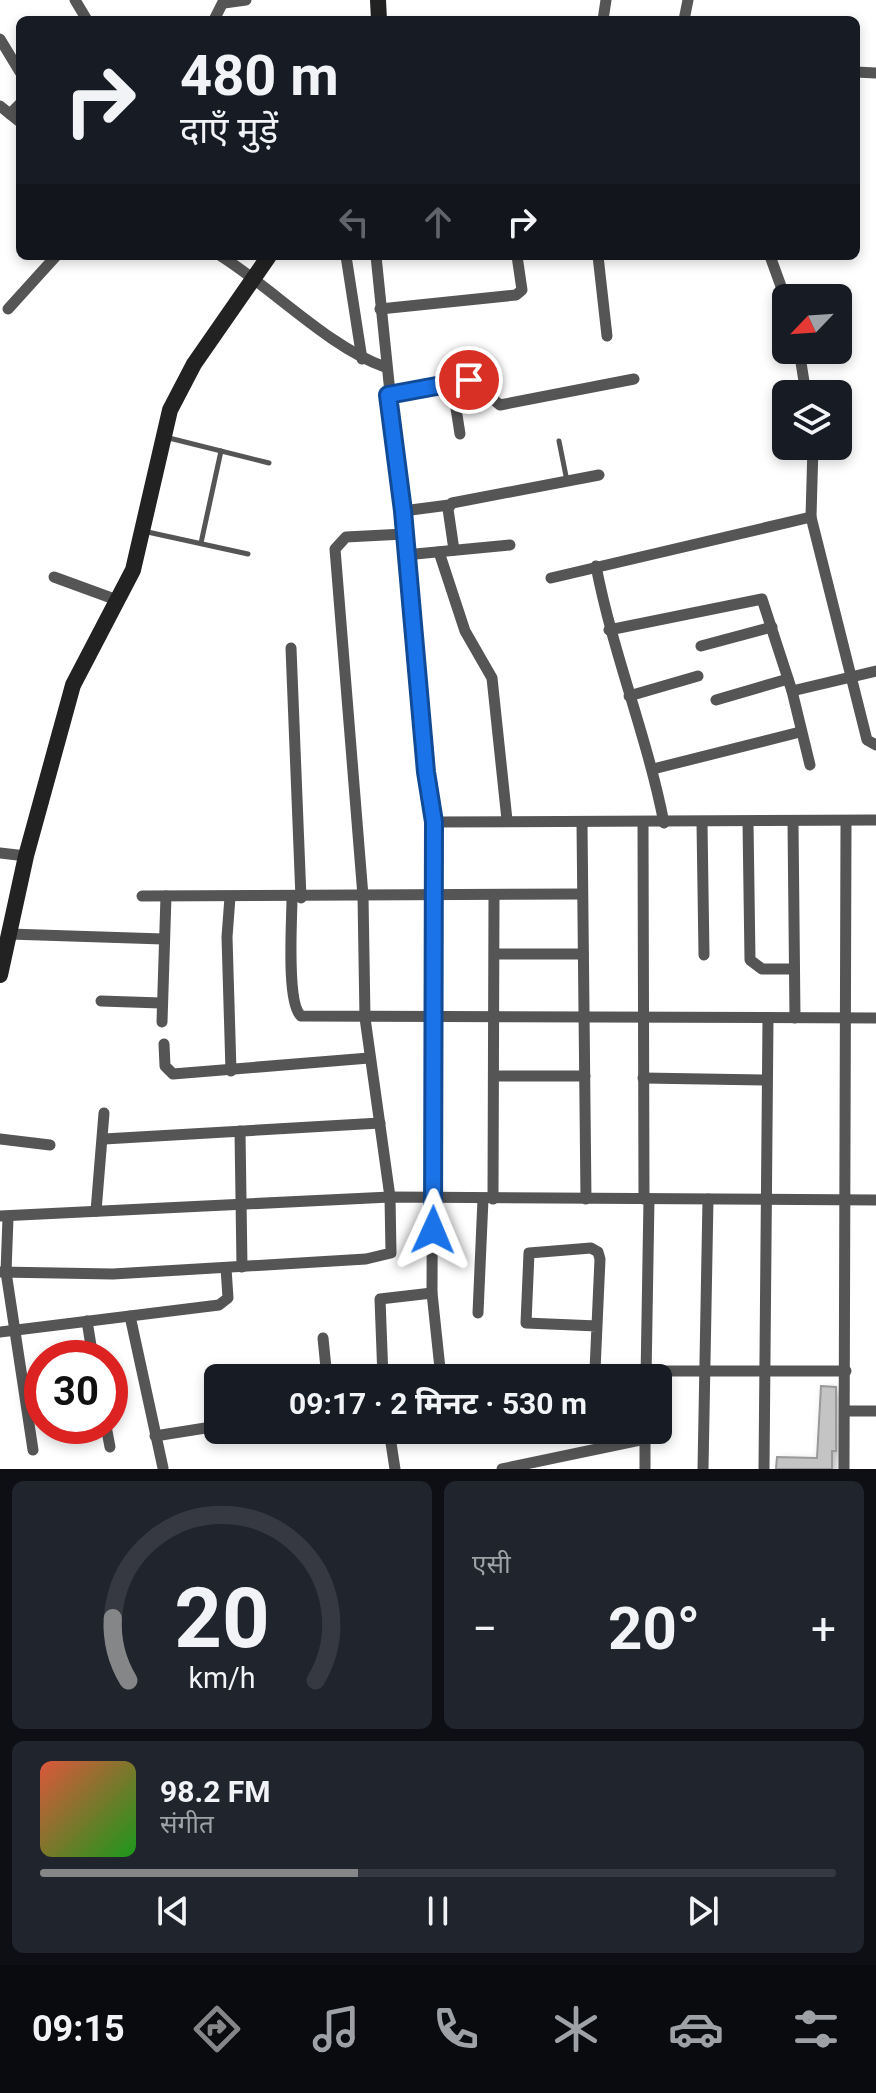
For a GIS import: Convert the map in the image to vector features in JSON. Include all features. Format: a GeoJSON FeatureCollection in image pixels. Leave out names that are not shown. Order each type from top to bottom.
{"type":"FeatureCollection","features":[{"type":"Feature","properties":{"kind":"street"},"geometry":{"type":"LineString","coordinates":[[224,1],[246,0]]}},
{"type":"Feature","properties":{"kind":"street"},"geometry":{"type":"LineString","coordinates":[[0,39],[16,65]]}},
{"type":"Feature","properties":{"kind":"street"},"geometry":{"type":"LineString","coordinates":[[0,106],[15,118]]}},
{"type":"Feature","properties":{"kind":"street"},"geometry":{"type":"LineString","coordinates":[[8,309],[52,260]]}},
{"type":"Feature","properties":{"kind":"street"},"geometry":{"type":"LineString","coordinates":[[227,260],[362,359],[385,367]]}},
{"type":"Feature","properties":{"kind":"street"},"geometry":{"type":"LineString","coordinates":[[0,975],[26,856],[73,685],[133,570],[170,410],[194,364],[266,260]]}},
{"type":"Feature","properties":{"kind":"street"},"geometry":{"type":"LineString","coordinates":[[347,260],[362,359]]}},
{"type":"Feature","properties":{"kind":"street"},"geometry":{"type":"LineString","coordinates":[[376,260],[426,772],[434,822],[432,1293],[440,1364]]}},
{"type":"Feature","properties":{"kind":"street"},"geometry":{"type":"LineString","coordinates":[[380,309],[519,294],[522,287],[518,260]]}},
{"type":"Feature","properties":{"kind":"street"},"geometry":{"type":"LineString","coordinates":[[598,260],[607,336]]}},
{"type":"Feature","properties":{"kind":"street"},"geometry":{"type":"LineString","coordinates":[[771,260],[780,284]]}},
{"type":"Feature","properties":{"kind":"street"},"geometry":{"type":"LineString","coordinates":[[388,395],[487,378],[494,400],[500,405],[634,379]]}},
{"type":"Feature","properties":{"kind":"street"},"geometry":{"type":"LineString","coordinates":[[452,383],[460,434]]}},
{"type":"Feature","properties":{"kind":"street"},"geometry":{"type":"LineString","coordinates":[[813,460],[811,517],[867,740],[876,745]]}},
{"type":"Feature","properties":{"kind":"street"},"geometry":{"type":"LineString","coordinates":[[403,511],[449,505],[599,475]]}},
{"type":"Feature","properties":{"kind":"street"},"geometry":{"type":"LineString","coordinates":[[449,505],[454,550]]}},
{"type":"Feature","properties":{"kind":"street"},"geometry":{"type":"LineString","coordinates":[[551,578],[811,517]]}},
{"type":"Feature","properties":{"kind":"street"},"geometry":{"type":"LineString","coordinates":[[3,1272],[113,1274],[388,1256],[393,1243],[390,1197],[365,1018],[363,896],[335,549],[346,537],[404,534]]}},
{"type":"Feature","properties":{"kind":"street"},"geometry":{"type":"LineString","coordinates":[[405,555],[510,545]]}},
{"type":"Feature","properties":{"kind":"street"},"geometry":{"type":"LineString","coordinates":[[439,552],[465,631],[492,678],[507,820]]}},
{"type":"Feature","properties":{"kind":"street"},"geometry":{"type":"LineString","coordinates":[[596,566],[609,630],[653,769],[664,823]]}},
{"type":"Feature","properties":{"kind":"street"},"geometry":{"type":"LineString","coordinates":[[54,577],[117,600]]}},
{"type":"Feature","properties":{"kind":"street"},"geometry":{"type":"LineString","coordinates":[[609,630],[756,598],[764,602],[792,691],[810,765]]}},
{"type":"Feature","properties":{"kind":"street"},"geometry":{"type":"LineString","coordinates":[[701,646],[772,627]]}},
{"type":"Feature","properties":{"kind":"street"},"geometry":{"type":"LineString","coordinates":[[291,648],[296,1011],[301,1016],[433,1019],[876,1018]]}},
{"type":"Feature","properties":{"kind":"street"},"geometry":{"type":"LineString","coordinates":[[792,691],[876,671]]}},
{"type":"Feature","properties":{"kind":"street"},"geometry":{"type":"LineString","coordinates":[[629,696],[698,676]]}},
{"type":"Feature","properties":{"kind":"street"},"geometry":{"type":"LineString","coordinates":[[716,700],[788,679]]}},
{"type":"Feature","properties":{"kind":"street"},"geometry":{"type":"LineString","coordinates":[[653,769],[800,732]]}},
{"type":"Feature","properties":{"kind":"street"},"geometry":{"type":"LineString","coordinates":[[434,822],[507,820],[643,824],[876,820]]}},
{"type":"Feature","properties":{"kind":"street"},"geometry":{"type":"LineString","coordinates":[[844,1469],[846,821]]}},
{"type":"Feature","properties":{"kind":"street"},"geometry":{"type":"LineString","coordinates":[[748,822],[750,960],[762,969],[793,969]]}},
{"type":"Feature","properties":{"kind":"street"},"geometry":{"type":"LineString","coordinates":[[793,822],[795,1018]]}},
{"type":"Feature","properties":{"kind":"street"},"geometry":{"type":"LineString","coordinates":[[582,823],[586,1199]]}},
{"type":"Feature","properties":{"kind":"street"},"geometry":{"type":"LineString","coordinates":[[702,823],[704,955]]}},
{"type":"Feature","properties":{"kind":"street"},"geometry":{"type":"LineString","coordinates":[[643,824],[646,1364]]}},
{"type":"Feature","properties":{"kind":"street"},"geometry":{"type":"LineString","coordinates":[[0,853],[26,856]]}},
{"type":"Feature","properties":{"kind":"street"},"geometry":{"type":"LineString","coordinates":[[142,896],[296,898],[582,894]]}},
{"type":"Feature","properties":{"kind":"street"},"geometry":{"type":"LineString","coordinates":[[162,1022],[166,896]]}},
{"type":"Feature","properties":{"kind":"street"},"geometry":{"type":"LineString","coordinates":[[478,1313],[495,1076],[494,896]]}},
{"type":"Feature","properties":{"kind":"street"},"geometry":{"type":"LineString","coordinates":[[230,897],[227,937],[231,1071]]}},
{"type":"Feature","properties":{"kind":"street"},"geometry":{"type":"LineString","coordinates":[[9,934],[163,939]]}},
{"type":"Feature","properties":{"kind":"street"},"geometry":{"type":"LineString","coordinates":[[495,954],[583,954]]}},
{"type":"Feature","properties":{"kind":"street"},"geometry":{"type":"LineString","coordinates":[[101,1001],[161,1003]]}},
{"type":"Feature","properties":{"kind":"street"},"geometry":{"type":"LineString","coordinates":[[764,1469],[768,1018]]}},
{"type":"Feature","properties":{"kind":"street"},"geometry":{"type":"LineString","coordinates":[[164,1044],[165,1066],[169,1073],[231,1071],[369,1058]]}},
{"type":"Feature","properties":{"kind":"street"},"geometry":{"type":"LineString","coordinates":[[495,1076],[585,1076]]}},
{"type":"Feature","properties":{"kind":"street"},"geometry":{"type":"LineString","coordinates":[[643,1078],[767,1080]]}},
{"type":"Feature","properties":{"kind":"street"},"geometry":{"type":"LineString","coordinates":[[96,1211],[104,1113]]}},
{"type":"Feature","properties":{"kind":"street"},"geometry":{"type":"LineString","coordinates":[[104,1139],[380,1123]]}},
{"type":"Feature","properties":{"kind":"street"},"geometry":{"type":"LineString","coordinates":[[240,1131],[242,1267]]}},
{"type":"Feature","properties":{"kind":"street"},"geometry":{"type":"LineString","coordinates":[[0,1139],[50,1145]]}},
{"type":"Feature","properties":{"kind":"street"},"geometry":{"type":"LineString","coordinates":[[33,1450],[3,1272],[4,1217],[390,1197],[876,1200]]}},
{"type":"Feature","properties":{"kind":"street"},"geometry":{"type":"LineString","coordinates":[[703,1469],[708,1199]]}},
{"type":"Feature","properties":{"kind":"street"},"geometry":{"type":"LineString","coordinates":[[595,1364],[597,1326],[598,1252],[591,1248],[529,1253],[526,1323],[597,1326]]}},
{"type":"Feature","properties":{"kind":"street"},"geometry":{"type":"LineString","coordinates":[[0,1332],[226,1302],[226,1268]]}},
{"type":"Feature","properties":{"kind":"street"},"geometry":{"type":"LineString","coordinates":[[382,1364],[380,1299],[432,1293]]}},
{"type":"Feature","properties":{"kind":"street"},"geometry":{"type":"LineString","coordinates":[[130,1316],[163,1468]]}},
{"type":"Feature","properties":{"kind":"street"},"geometry":{"type":"LineString","coordinates":[[87,1321],[90,1340]]}},
{"type":"Feature","properties":{"kind":"street"},"geometry":{"type":"LineString","coordinates":[[323,1338],[326,1364]]}},
{"type":"Feature","properties":{"kind":"street"},"geometry":{"type":"LineString","coordinates":[[672,1373],[846,1371]]}},
{"type":"Feature","properties":{"kind":"street"},"geometry":{"type":"LineString","coordinates":[[846,1411],[876,1411]]}},
{"type":"Feature","properties":{"kind":"street"},"geometry":{"type":"LineString","coordinates":[[155,1436],[204,1428]]}},
{"type":"Feature","properties":{"kind":"street"},"geometry":{"type":"LineString","coordinates":[[391,1444],[395,1469]]}},
{"type":"Feature","properties":{"kind":"street"},"geometry":{"type":"LineString","coordinates":[[502,1469],[521,1467],[607,1444]]}},
{"type":"Feature","properties":{"kind":"street"},"geometry":{"type":"LineString","coordinates":[[645,1444],[645,1469]]}},
{"type":"Feature","properties":{"kind":"lane"},"geometry":{"type":"LineString","coordinates":[[164,437],[269,463]]}},
{"type":"Feature","properties":{"kind":"lane"},"geometry":{"type":"LineString","coordinates":[[559,441],[567,481]]}},
{"type":"Feature","properties":{"kind":"lane"},"geometry":{"type":"LineString","coordinates":[[201,543],[221,451]]}},
{"type":"Feature","properties":{"kind":"lane"},"geometry":{"type":"LineString","coordinates":[[142,531],[248,554]]}},
{"type":"Feature","properties":{"kind":"building"},"geometry":{"type":"Polygon","coordinates":[[[821,1386],[836,1387],[836,1451],[832,1451],[832,1469],[776,1469],[777,1457],[817,1458],[821,1386]]]}},
{"type":"Feature","properties":{"kind":"route"},"geometry":{"type":"LineString","coordinates":[[433,1230],[434,822],[426,772],[403,511],[388,395],[469,380]]}}]}
